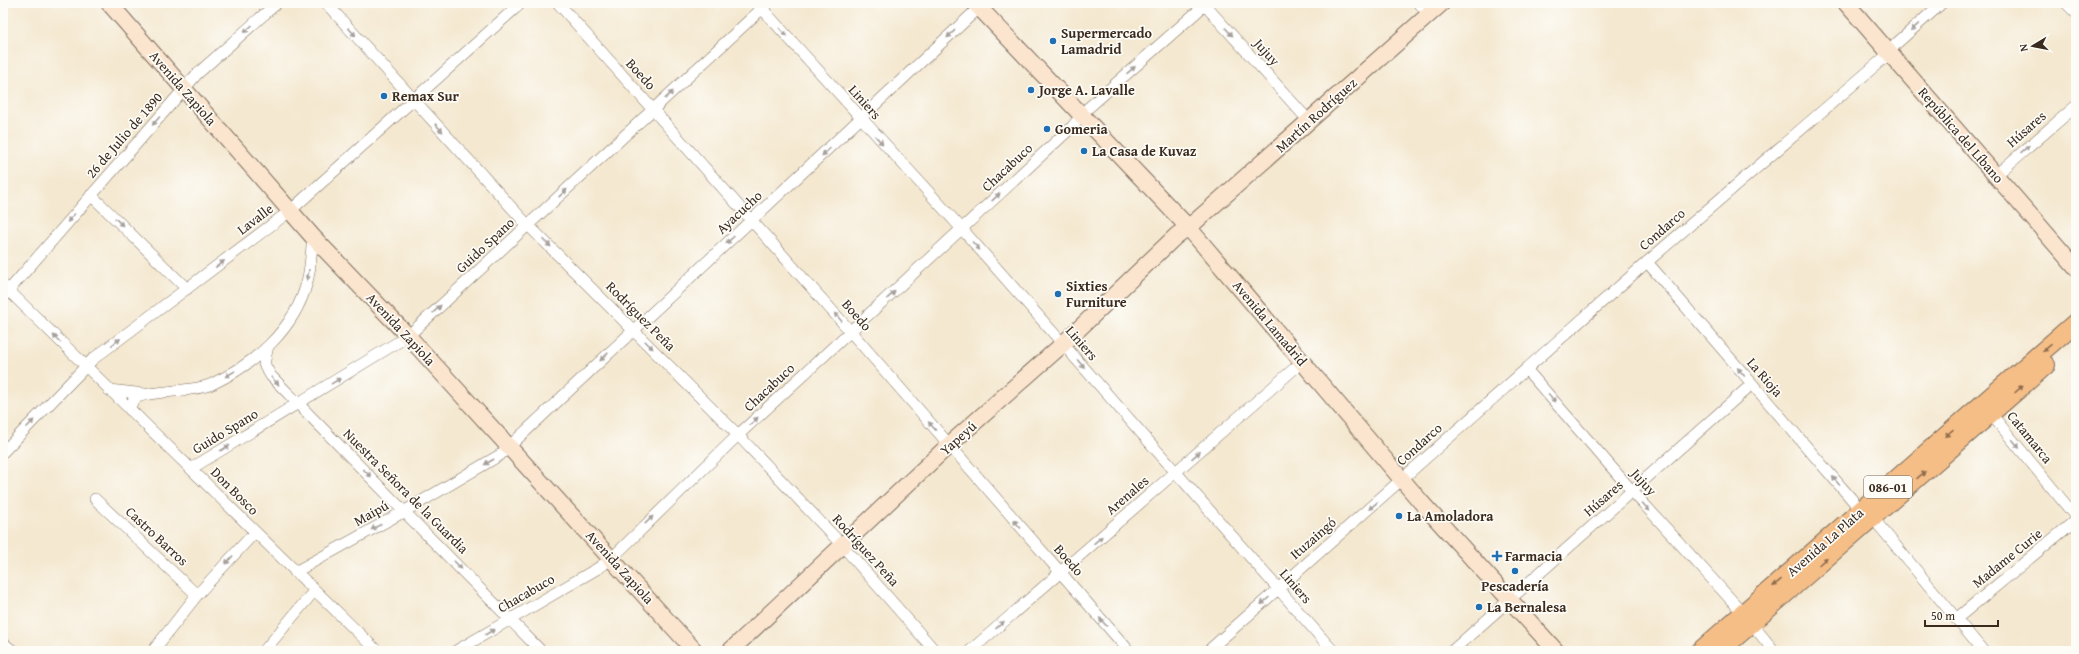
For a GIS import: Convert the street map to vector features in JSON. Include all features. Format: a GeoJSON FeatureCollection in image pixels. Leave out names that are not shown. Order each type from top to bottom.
{"type":"FeatureCollection","features":[{"type":"Feature","properties":{"kind":"main road","name":"Avenida La Plata"},"geometry":{"type":"LineString","coordinates":[[1700,651],[1747,618],[1867,514],[2076,322]]}},
{"type":"Feature","properties":{"kind":"main road","name":"Avenida La Plata"},"geometry":{"type":"LineString","coordinates":[[1867,514],[1991,414],[2076,338]]}},
{"type":"Feature","properties":{"kind":"main road","name":"Avenida La Plata"},"geometry":{"type":"LineString","coordinates":[[1720,651],[1747,618]]}},
{"type":"Feature","properties":{"kind":"street","name":"Avenida Zapiola"},"geometry":{"type":"LineString","coordinates":[[110,3],[313,237],[408,336],[514,442],[612,558],[695,651]]}},
{"type":"Feature","properties":{"kind":"street","name":"26 de Julio de 1890"},"geometry":{"type":"LineString","coordinates":[[5,291],[197,74],[277,3]]}},
{"type":"Feature","properties":{"kind":"street","name":"Rodríguez Peña"},"geometry":{"type":"LineString","coordinates":[[326,3],[413,100],[529,225],[738,435],[842,545],[935,651]]}},
{"type":"Feature","properties":{"kind":"street","name":"Lavalle"},"geometry":{"type":"LineString","coordinates":[[4,450],[85,366],[290,211],[521,3]]}},
{"type":"Feature","properties":{"kind":"street","name":"Boedo"},"geometry":{"type":"LineString","coordinates":[[558,3],[851,332],[1128,651]]}},
{"type":"Feature","properties":{"kind":"street","name":"Martín Rodríguez"},"geometry":{"type":"LineString","coordinates":[[1188,227],[1309,121],[1424,9],[1442,3]]}},
{"type":"Feature","properties":{"kind":"street","name":"República del Líbano"},"geometry":{"type":"LineString","coordinates":[[1846,3],[2076,268]]}},
{"type":"Feature","properties":{"kind":"street","name":"Condarco"},"geometry":{"type":"LineString","coordinates":[[1402,479],[1647,262],[1884,58],[1896,43],[1942,3]]}},
{"type":"Feature","properties":{"kind":"street"},"geometry":{"type":"LineString","coordinates":[[2066,3],[2076,14]]}},
{"type":"Feature","properties":{"kind":"street","name":"Avenida Lamadrid"},"geometry":{"type":"LineString","coordinates":[[980,4],[1081,115],[1188,227],[1402,479],[1556,651]]}},
{"type":"Feature","properties":{"kind":"street","name":"Ayacucho"},"geometry":{"type":"LineString","coordinates":[[514,442],[633,329],[861,120],[980,4]]}},
{"type":"Feature","properties":{"kind":"street","name":"Chacabuco"},"geometry":{"type":"LineString","coordinates":[[456,651],[600,568],[612,558],[738,435],[1072,127],[1081,115],[1205,4]]}},
{"type":"Feature","properties":{"kind":"street","name":"Jujuy"},"geometry":{"type":"LineString","coordinates":[[1205,4],[1309,121]]}},
{"type":"Feature","properties":{"kind":"street","name":"Guido Spano"},"geometry":{"type":"LineString","coordinates":[[192,468],[408,336],[653,110],[763,5]]}},
{"type":"Feature","properties":{"kind":"street","name":"Liniers"},"geometry":{"type":"LineString","coordinates":[[763,5],[861,120],[962,229],[1333,651]]}},
{"type":"Feature","properties":{"kind":"street","name":"Húsares"},"geometry":{"type":"LineString","coordinates":[[1996,175],[2076,106]]}},
{"type":"Feature","properties":{"kind":"street"},"geometry":{"type":"LineString","coordinates":[[91,195],[187,289]]}},
{"type":"Feature","properties":{"kind":"street","name":"Yapeyú"},"geometry":{"type":"LineString","coordinates":[[730,651],[949,445],[1063,344],[1170,242],[1188,227]]}},
{"type":"Feature","properties":{"kind":"street"},"geometry":{"type":"LineString","coordinates":[[109,390],[145,394],[177,392],[204,388],[241,368],[268,346],[283,330],[302,297],[309,270],[313,237]]}},
{"type":"Feature","properties":{"kind":"street","name":"La Rioja"},"geometry":{"type":"LineString","coordinates":[[1647,262],[1867,514],[1983,651]]}},
{"type":"Feature","properties":{"kind":"street","name":"Don Bosco"},"geometry":{"type":"LineString","coordinates":[[5,291],[192,468],[295,572],[377,651]]}},
{"type":"Feature","properties":{"kind":"street","name":"Nuestra Señora de la Guardia"},"geometry":{"type":"LineString","coordinates":[[268,346],[264,358],[267,371],[541,651]]}},
{"type":"Feature","properties":{"kind":"street","name":"Arenales"},"geometry":{"type":"LineString","coordinates":[[970,651],[1303,361]]}},
{"type":"Feature","properties":{"kind":"street","name":"Jujuy"},"geometry":{"type":"LineString","coordinates":[[1526,369],[1633,492],[1747,618],[1774,651]]}},
{"type":"Feature","properties":{"kind":"street","name":"Húsares"},"geometry":{"type":"LineString","coordinates":[[1452,651],[1633,492],[1752,384]]}},
{"type":"Feature","properties":{"kind":"street"},"geometry":{"type":"LineString","coordinates":[[130,410],[131,404],[135,399],[145,394]]}},
{"type":"Feature","properties":{"kind":"street","name":"Catamarca"},"geometry":{"type":"LineString","coordinates":[[1991,414],[2076,517]]}},
{"type":"Feature","properties":{"kind":"street","name":"Maipú"},"geometry":{"type":"LineString","coordinates":[[295,572],[495,459],[514,442]]}},
{"type":"Feature","properties":{"kind":"street","name":"Ituzaingó"},"geometry":{"type":"LineString","coordinates":[[1208,651],[1402,479]]}},
{"type":"Feature","properties":{"kind":"street","name":"Castro Barros"},"geometry":{"type":"LineString","coordinates":[[95,499],[197,595]]}},
{"type":"Feature","properties":{"kind":"street","name":"Madame Curie"},"geometry":{"type":"LineString","coordinates":[[1956,619],[2076,520]]}},
{"type":"Feature","properties":{"kind":"street"},"geometry":{"type":"LineString","coordinates":[[153,651],[197,595],[255,532]]}},
{"type":"Feature","properties":{"kind":"street"},"geometry":{"type":"LineString","coordinates":[[264,651],[314,590]]}},
{"type":"Feature","properties":{"kind":"street"},"geometry":{"type":"LineString","coordinates":[[3,643],[13,651]]}},
{"type":"Feature","properties":{"kind":"place","name":"Supermercado Lamadrid"},"geometry":{"type":"Point","coordinates":[1053,41]}},
{"type":"Feature","properties":{"kind":"place","name":"Jorge A. Lavalle"},"geometry":{"type":"Point","coordinates":[1031,90]}},
{"type":"Feature","properties":{"kind":"place","name":"Remax Sur"},"geometry":{"type":"Point","coordinates":[384,96]}},
{"type":"Feature","properties":{"kind":"place","name":"Gomeria"},"geometry":{"type":"Point","coordinates":[1047,129]}},
{"type":"Feature","properties":{"kind":"place","name":"La Casa de Kuvaz"},"geometry":{"type":"Point","coordinates":[1084,151]}},
{"type":"Feature","properties":{"kind":"place","name":"Sixties Furniture"},"geometry":{"type":"Point","coordinates":[1058,294]}},
{"type":"Feature","properties":{"kind":"place","name":"La Amoladora"},"geometry":{"type":"Point","coordinates":[1399,516]}},
{"type":"Feature","properties":{"kind":"place","name":"Farmacia"},"geometry":{"type":"Point","coordinates":[1497,556]}},
{"type":"Feature","properties":{"kind":"place","name":"Pescadería"},"geometry":{"type":"Point","coordinates":[1515,571]}},
{"type":"Feature","properties":{"kind":"place","name":"La Bernalesa"},"geometry":{"type":"Point","coordinates":[1479,607]}}]}
